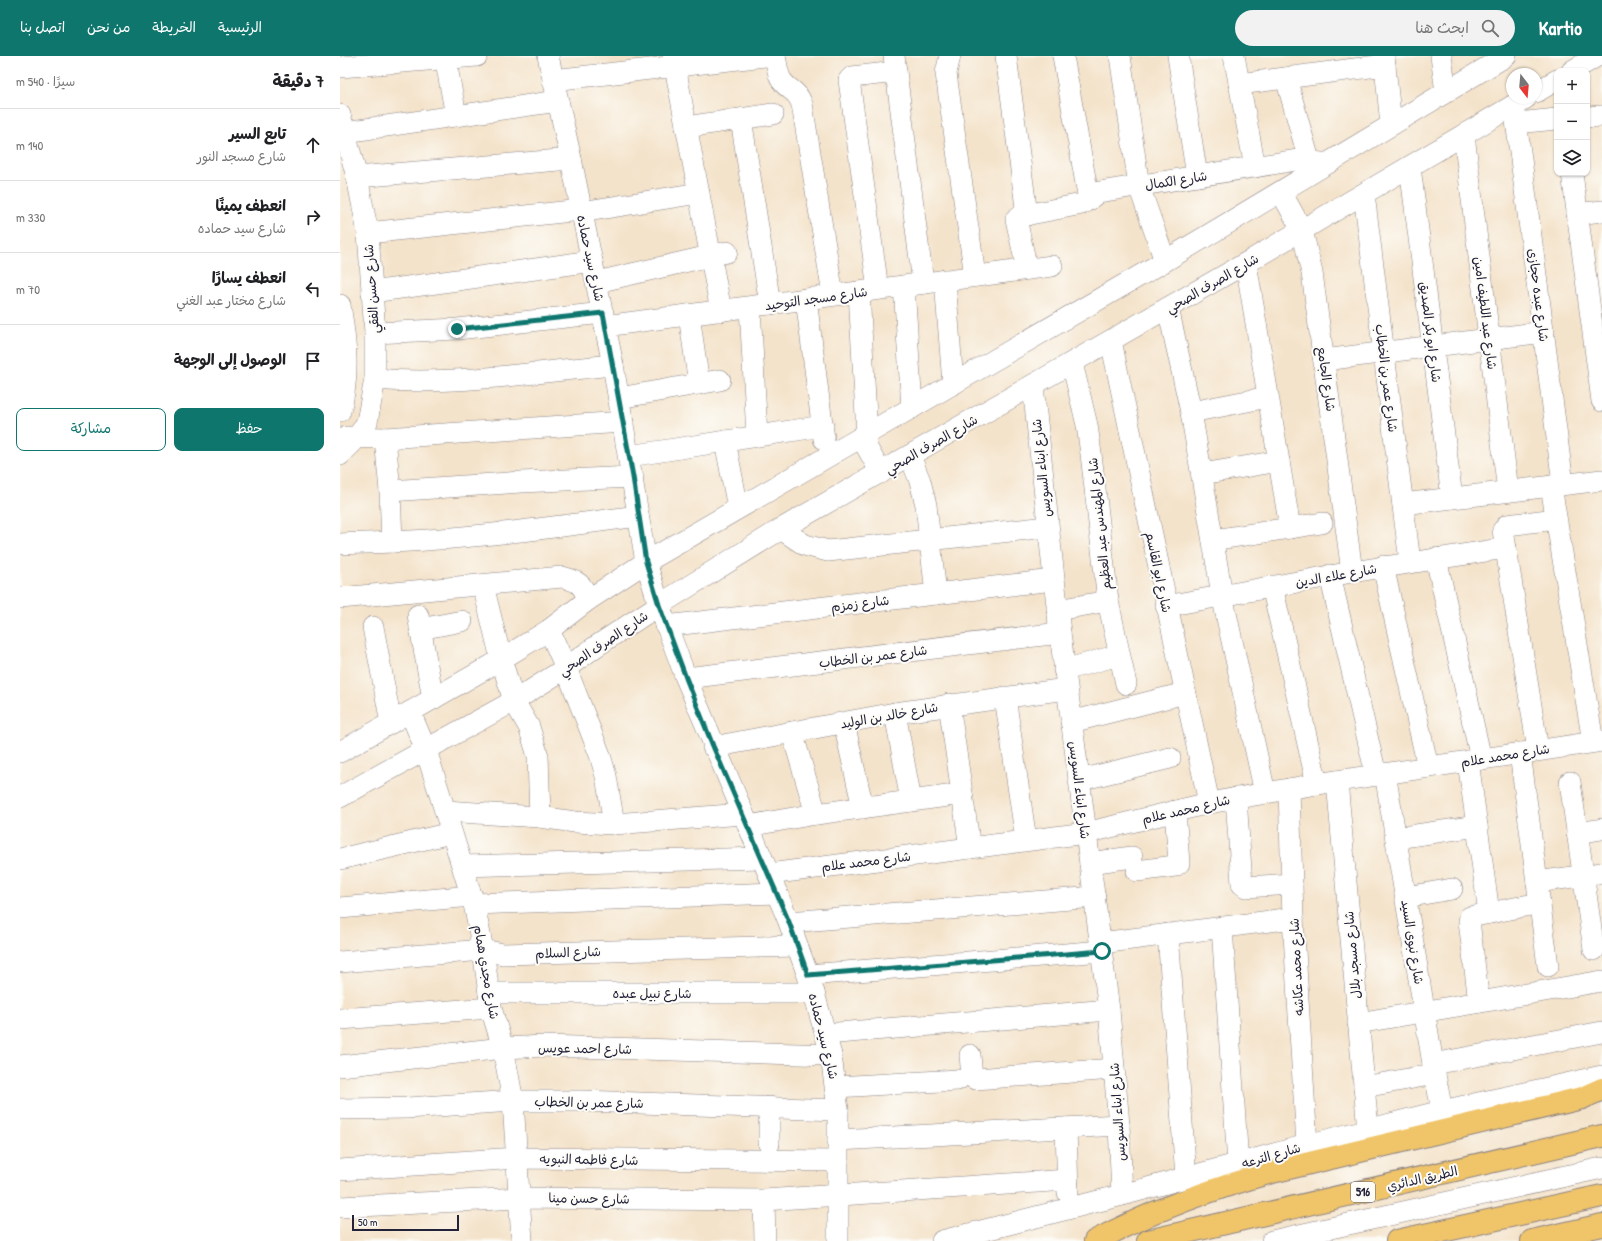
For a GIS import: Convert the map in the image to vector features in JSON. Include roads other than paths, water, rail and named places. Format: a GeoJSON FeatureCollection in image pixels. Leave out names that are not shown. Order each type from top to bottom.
{"type":"FeatureCollection","features":[{"type":"Feature","properties":{"kind":"highway"},"geometry":{"type":"LineString","coordinates":[[1095,1241],[1175,1204],[1240,1181],[1280,1170],[1582,1098],[1602,1089]]}},
{"type":"Feature","properties":{"kind":"highway","name":"الطريق الدائري"},"geometry":{"type":"LineString","coordinates":[[1148,1241],[1602,1136]]}},
{"type":"Feature","properties":{"kind":"highway"},"geometry":{"type":"LineString","coordinates":[[1398,1241],[1593,1198]]}},
{"type":"Feature","properties":{"kind":"highway"},"geometry":{"type":"LineString","coordinates":[[1532,1241],[1595,1226]]}},
{"type":"Feature","properties":{"kind":"street"},"geometry":{"type":"LineString","coordinates":[[340,67],[446,57],[477,56]]}},
{"type":"Feature","properties":{"kind":"street","name":"شارع سيد حماده"},"geometry":{"type":"LineString","coordinates":[[548,56],[597,282],[633,477],[646,562],[666,626],[713,746],[789,922],[811,984],[826,1034],[831,1055],[838,1110],[838,1241]]}},
{"type":"Feature","properties":{"kind":"street"},"geometry":{"type":"LineString","coordinates":[[553,80],[674,61],[765,56]]}},
{"type":"Feature","properties":{"kind":"street"},"geometry":{"type":"LineString","coordinates":[[775,56],[779,77],[785,84],[795,91],[802,104],[833,295]]}},
{"type":"Feature","properties":{"kind":"street"},"geometry":{"type":"LineString","coordinates":[[950,56],[946,73],[946,82],[975,276]]}},
{"type":"Feature","properties":{"kind":"street"},"geometry":{"type":"LineString","coordinates":[[1006,56],[1028,215],[1020,216],[1016,219],[1027,269]]}},
{"type":"Feature","properties":{"kind":"street"},"geometry":{"type":"LineString","coordinates":[[1062,56],[1089,200]]}},
{"type":"Feature","properties":{"kind":"street"},"geometry":{"type":"LineString","coordinates":[[1120,56],[1139,186],[1165,261]]}},
{"type":"Feature","properties":{"kind":"street"},"geometry":{"type":"LineString","coordinates":[[1178,56],[1197,176]]}},
{"type":"Feature","properties":{"kind":"street"},"geometry":{"type":"LineString","coordinates":[[1234,56],[1254,167]]}},
{"type":"Feature","properties":{"kind":"street"},"geometry":{"type":"LineString","coordinates":[[1441,56],[1446,92]]}},
{"type":"Feature","properties":{"kind":"street"},"geometry":{"type":"LineString","coordinates":[[1577,68],[1597,56]]}},
{"type":"Feature","properties":{"kind":"street"},"geometry":{"type":"LineString","coordinates":[[446,57],[456,116]]}},
{"type":"Feature","properties":{"kind":"street"},"geometry":{"type":"LineString","coordinates":[[340,752],[502,659],[549,630],[588,600],[646,562],[1165,261],[1281,192],[1319,162],[1391,125],[1502,57]]}},
{"type":"Feature","properties":{"kind":"street"},"geometry":{"type":"LineString","coordinates":[[1239,84],[1286,78],[1384,60],[1391,125]]}},
{"type":"Feature","properties":{"kind":"street"},"geometry":{"type":"LineString","coordinates":[[674,61],[698,193],[718,254],[721,311]]}},
{"type":"Feature","properties":{"kind":"street"},"geometry":{"type":"LineString","coordinates":[[881,473],[864,435],[869,291],[849,80],[852,77],[895,64],[913,285],[912,408]]}},
{"type":"Feature","properties":{"kind":"street"},"geometry":{"type":"LineString","coordinates":[[1286,78],[1319,162]]}},
{"type":"Feature","properties":{"kind":"street"},"geometry":{"type":"LineString","coordinates":[[1542,89],[1554,82]]}},
{"type":"Feature","properties":{"kind":"street"},"geometry":{"type":"LineString","coordinates":[[343,124],[456,116],[558,101]]}},
{"type":"Feature","properties":{"kind":"street"},"geometry":{"type":"LineString","coordinates":[[1519,109],[1554,118]]}},
{"type":"Feature","properties":{"kind":"street","name":"شارع الصرف الصحي"},"geometry":{"type":"LineString","coordinates":[[340,797],[514,700],[566,668],[659,605],[781,529],[1033,386],[1464,135],[1519,109]]}},
{"type":"Feature","properties":{"kind":"street","name":"شارع عبده حجازى"},"geometry":{"type":"LineString","coordinates":[[1519,109],[1544,332],[1557,485],[1556,519],[1597,741]]}},
{"type":"Feature","properties":{"kind":"street"},"geometry":{"type":"LineString","coordinates":[[686,127],[773,114]]}},
{"type":"Feature","properties":{"kind":"street"},"geometry":{"type":"LineString","coordinates":[[1590,117],[1602,116]]}},
{"type":"Feature","properties":{"kind":"street"},"geometry":{"type":"LineString","coordinates":[[741,119],[760,305],[757,436]]}},
{"type":"Feature","properties":{"kind":"street","name":"شارع حسن الفقي"},"geometry":{"type":"LineString","coordinates":[[340,455],[348,438],[367,422],[375,379],[374,333],[368,233],[357,177],[343,124]]}},
{"type":"Feature","properties":{"kind":"street","name":"شارع عبد اللطيف امين"},"geometry":{"type":"LineString","coordinates":[[1464,135],[1508,491]]}},
{"type":"Feature","properties":{"kind":"street"},"geometry":{"type":"LineString","coordinates":[[357,177],[571,159]]}},
{"type":"Feature","properties":{"kind":"street","name":"شارع الكمال"},"geometry":{"type":"LineString","coordinates":[[1028,215],[1082,204],[1099,192],[1297,160],[1319,162]]}},
{"type":"Feature","properties":{"kind":"street","name":"شارع ابو بكر الصديق"},"geometry":{"type":"LineString","coordinates":[[1410,167],[1452,498]]}},
{"type":"Feature","properties":{"kind":"street"},"geometry":{"type":"LineString","coordinates":[[1572,176],[1601,379],[1602,401]]}},
{"type":"Feature","properties":{"kind":"street","name":"شارع الجامع"},"geometry":{"type":"LineString","coordinates":[[1281,192],[1302,230],[1312,273],[1352,572]]}},
{"type":"Feature","properties":{"kind":"street"},"geometry":{"type":"LineString","coordinates":[[368,233],[581,211],[698,193]]}},
{"type":"Feature","properties":{"kind":"street","name":"شارع عمر بن الخطاب"},"geometry":{"type":"LineString","coordinates":[[1364,194],[1410,562]]}},
{"type":"Feature","properties":{"kind":"street"},"geometry":{"type":"LineString","coordinates":[[1577,214],[1602,211]]}},
{"type":"Feature","properties":{"kind":"street"},"geometry":{"type":"LineString","coordinates":[[597,282],[718,254]]}},
{"type":"Feature","properties":{"kind":"street"},"geometry":{"type":"LineString","coordinates":[[372,292],[592,261]]}},
{"type":"Feature","properties":{"kind":"street"},"geometry":{"type":"LineString","coordinates":[[1246,263],[1290,528]]}},
{"type":"Feature","properties":{"kind":"street","name":"شارع مسجد التوحيد"},"geometry":{"type":"LineString","coordinates":[[374,333],[689,315],[1052,266]]}},
{"type":"Feature","properties":{"kind":"street"},"geometry":{"type":"LineString","coordinates":[[945,280],[953,384]]}},
{"type":"Feature","properties":{"kind":"street"},"geometry":{"type":"LineString","coordinates":[[806,299],[823,426],[825,458]]}},
{"type":"Feature","properties":{"kind":"street"},"geometry":{"type":"LineString","coordinates":[[340,305],[345,333],[340,411]]}},
{"type":"Feature","properties":{"kind":"street"},"geometry":{"type":"LineString","coordinates":[[1168,308],[1191,412],[1222,595],[1265,793]]}},
{"type":"Feature","properties":{"kind":"street"},"geometry":{"type":"LineString","coordinates":[[689,315],[700,384]]}},
{"type":"Feature","properties":{"kind":"street"},"geometry":{"type":"LineString","coordinates":[[1324,360],[1544,332]]}},
{"type":"Feature","properties":{"kind":"street","name":"شارع ابو القاسم"},"geometry":{"type":"LineString","coordinates":[[1111,341],[1166,606],[1209,802]]}},
{"type":"Feature","properties":{"kind":"street","name":"شارع المهندس عبد العظيم"},"geometry":{"type":"LineString","coordinates":[[1072,363],[1087,425],[1108,601],[1126,684]]}},
{"type":"Feature","properties":{"kind":"street"},"geometry":{"type":"LineString","coordinates":[[375,379],[403,381],[449,381],[613,365]]}},
{"type":"Feature","properties":{"kind":"street"},"geometry":{"type":"LineString","coordinates":[[619,398],[720,380]]}},
{"type":"Feature","properties":{"kind":"street","name":"شارع ابناء السويس"},"geometry":{"type":"LineString","coordinates":[[1033,386],[1047,527],[1065,679],[1080,780],[1109,1010],[1119,1125],[1122,1195]]}},
{"type":"Feature","properties":{"kind":"street"},"geometry":{"type":"LineString","coordinates":[[1191,412],[1268,397]]}},
{"type":"Feature","properties":{"kind":"street"},"geometry":{"type":"LineString","coordinates":[[348,438],[385,438],[623,422]]}},
{"type":"Feature","properties":{"kind":"street"},"geometry":{"type":"LineString","coordinates":[[629,456],[823,426]]}},
{"type":"Feature","properties":{"kind":"street"},"geometry":{"type":"LineString","coordinates":[[385,438],[390,491],[392,542]]}},
{"type":"Feature","properties":{"kind":"street"},"geometry":{"type":"LineString","coordinates":[[725,441],[738,508]]}},
{"type":"Feature","properties":{"kind":"street"},"geometry":{"type":"LineString","coordinates":[[910,456],[924,492],[936,594]]}},
{"type":"Feature","properties":{"kind":"street"},"geometry":{"type":"LineString","coordinates":[[1202,474],[1279,460]]}},
{"type":"Feature","properties":{"kind":"street"},"geometry":{"type":"LineString","coordinates":[[390,491],[521,482],[633,477]]}},
{"type":"Feature","properties":{"kind":"street"},"geometry":{"type":"LineString","coordinates":[[1403,504],[1602,480]]}},
{"type":"Feature","properties":{"kind":"street"},"geometry":{"type":"LineString","coordinates":[[340,544],[392,542],[560,527],[638,516]]}},
{"type":"Feature","properties":{"kind":"street"},"geometry":{"type":"LineString","coordinates":[[1548,966],[1537,882],[1529,752],[1503,530],[1506,526],[1556,519]]}},
{"type":"Feature","properties":{"kind":"street"},"geometry":{"type":"LineString","coordinates":[[1213,540],[1322,523]]}},
{"type":"Feature","properties":{"kind":"street"},"geometry":{"type":"LineString","coordinates":[[781,529],[805,545],[828,551],[1047,527]]}},
{"type":"Feature","properties":{"kind":"street","name":"شارع علاء الدين"},"geometry":{"type":"LineString","coordinates":[[1166,606],[1383,566],[1506,548]]}},
{"type":"Feature","properties":{"kind":"street"},"geometry":{"type":"LineString","coordinates":[[1436,558],[1475,760],[1477,826],[1489,913]]}},
{"type":"Feature","properties":{"kind":"street"},"geometry":{"type":"LineString","coordinates":[[1383,566],[1428,767]]}},
{"type":"Feature","properties":{"kind":"street","name":"شارع نبوى السيد"},"geometry":{"type":"LineString","coordinates":[[1330,576],[1396,838],[1424,1012],[1442,1111]]}},
{"type":"Feature","properties":{"kind":"street"},"geometry":{"type":"LineString","coordinates":[[340,598],[562,577],[573,580],[583,586],[588,600]]}},
{"type":"Feature","properties":{"kind":"street","name":"شارع زمزم"},"geometry":{"type":"LineString","coordinates":[[666,626],[1053,580]]}},
{"type":"Feature","properties":{"kind":"street"},"geometry":{"type":"LineString","coordinates":[[483,585],[514,700],[529,727],[538,756],[540,817]]}},
{"type":"Feature","properties":{"kind":"street","name":"شارع مسجد بلال"},"geometry":{"type":"LineString","coordinates":[[1272,586],[1327,782],[1358,1023],[1368,1130]]}},
{"type":"Feature","properties":{"kind":"street"},"geometry":{"type":"LineString","coordinates":[[1057,610],[1108,601]]}},
{"type":"Feature","properties":{"kind":"street"},"geometry":{"type":"LineString","coordinates":[[433,699],[419,622],[462,622]]}},
{"type":"Feature","properties":{"kind":"street"},"geometry":{"type":"LineString","coordinates":[[373,627],[391,723]]}},
{"type":"Feature","properties":{"kind":"street"},"geometry":{"type":"LineString","coordinates":[[549,630],[566,668],[600,755],[606,776],[614,824]]}},
{"type":"Feature","properties":{"kind":"street","name":"شارع عمر بن الخطاب"},"geometry":{"type":"LineString","coordinates":[[686,678],[1060,634]]}},
{"type":"Feature","properties":{"kind":"street","name":"شارع خالد بن الوليد"},"geometry":{"type":"LineString","coordinates":[[713,746],[895,713],[1005,697],[1065,679],[1119,655]]}},
{"type":"Feature","properties":{"kind":"street"},"geometry":{"type":"LineString","coordinates":[[1071,722],[1185,693]]}},
{"type":"Feature","properties":{"kind":"street"},"geometry":{"type":"LineString","coordinates":[[1005,697],[1026,840]]}},
{"type":"Feature","properties":{"kind":"street"},"geometry":{"type":"LineString","coordinates":[[949,704],[970,848]]}},
{"type":"Feature","properties":{"kind":"street","name":"شارع مجدي همام"},"geometry":{"type":"LineString","coordinates":[[410,712],[426,750],[451,833],[463,866],[473,900],[484,950],[490,1001],[503,1048],[513,1101],[522,1241]]}},
{"type":"Feature","properties":{"kind":"street"},"geometry":{"type":"LineString","coordinates":[[895,713],[911,801]]}},
{"type":"Feature","properties":{"kind":"street"},"geometry":{"type":"LineString","coordinates":[[844,722],[863,808]]}},
{"type":"Feature","properties":{"kind":"street"},"geometry":{"type":"LineString","coordinates":[[792,732],[816,814]]}},
{"type":"Feature","properties":{"kind":"street"},"geometry":{"type":"LineString","coordinates":[[340,737],[365,738]]}},
{"type":"Feature","properties":{"kind":"street","name":"شارع محمد علام"},"geometry":{"type":"LineString","coordinates":[[463,866],[765,866],[970,848],[1086,833],[1209,802],[1327,782],[1597,741]]}},
{"type":"Feature","properties":{"kind":"street"},"geometry":{"type":"LineString","coordinates":[[1080,780],[1170,758]]}},
{"type":"Feature","properties":{"kind":"street"},"geometry":{"type":"LineString","coordinates":[[1570,782],[1577,833],[1592,874],[1594,950]]}},
{"type":"Feature","properties":{"kind":"street","name":"شارع محمد عكاشه"},"geometry":{"type":"LineString","coordinates":[[1289,789],[1293,918],[1307,1144]]}},
{"type":"Feature","properties":{"kind":"street"},"geometry":{"type":"LineString","coordinates":[[445,812],[540,817],[575,822],[614,824],[745,820],[816,814],[962,794]]}},
{"type":"Feature","properties":{"kind":"street"},"geometry":{"type":"LineString","coordinates":[[1236,798],[1242,884],[1246,887],[1292,884]]}},
{"type":"Feature","properties":{"kind":"street"},"geometry":{"type":"LineString","coordinates":[[1090,863],[1175,866],[1179,863],[1175,811]]}},
{"type":"Feature","properties":{"kind":"street"},"geometry":{"type":"LineString","coordinates":[[1396,838],[1477,826]]}},
{"type":"Feature","properties":{"kind":"street"},"geometry":{"type":"LineString","coordinates":[[1577,833],[1602,829]]}},
{"type":"Feature","properties":{"kind":"street"},"geometry":{"type":"LineString","coordinates":[[340,859],[451,833]]}},
{"type":"Feature","properties":{"kind":"street"},"geometry":{"type":"LineString","coordinates":[[1537,882],[1592,874]]}},
{"type":"Feature","properties":{"kind":"street"},"geometry":{"type":"LineString","coordinates":[[1406,897],[1452,889]]}},
{"type":"Feature","properties":{"kind":"street"},"geometry":{"type":"LineString","coordinates":[[340,908],[473,900],[777,893]]}},
{"type":"Feature","properties":{"kind":"street"},"geometry":{"type":"LineString","coordinates":[[789,922],[1095,897]]}},
{"type":"Feature","properties":{"kind":"street"},"geometry":{"type":"LineString","coordinates":[[1479,1002],[1469,920],[1472,916],[1540,903]]}},
{"type":"Feature","properties":{"kind":"street","name":"شارع نبيل عبده"},"geometry":{"type":"LineString","coordinates":[[340,1019],[490,1001],[811,984],[1102,947],[1168,934],[1293,918]]}},
{"type":"Feature","properties":{"kind":"street"},"geometry":{"type":"LineString","coordinates":[[1222,927],[1227,991],[1220,992],[1215,999],[1232,1166]]}},
{"type":"Feature","properties":{"kind":"street"},"geometry":{"type":"LineString","coordinates":[[1168,934],[1186,1177]]}},
{"type":"Feature","properties":{"kind":"street","name":"شارع السلام"},"geometry":{"type":"LineString","coordinates":[[340,962],[484,950],[503,954],[797,946]]}},
{"type":"Feature","properties":{"kind":"street"},"geometry":{"type":"LineString","coordinates":[[1358,1023],[1602,981]]}},
{"type":"Feature","properties":{"kind":"street"},"geometry":{"type":"LineString","coordinates":[[826,1034],[1109,1010]]}},
{"type":"Feature","properties":{"kind":"street"},"geometry":{"type":"LineString","coordinates":[[1364,1086],[1602,1032]]}},
{"type":"Feature","properties":{"kind":"street","name":"شارع احمد عويس"},"geometry":{"type":"LineString","coordinates":[[340,1066],[503,1048],[545,1046],[831,1055]]}},
{"type":"Feature","properties":{"kind":"street"},"geometry":{"type":"LineString","coordinates":[[970,1056],[972,1077],[975,1079],[1114,1069]]}},
{"type":"Feature","properties":{"kind":"street","name":"شارع الترعه"},"geometry":{"type":"LineString","coordinates":[[942,1241],[1232,1166],[1307,1144],[1442,1111],[1602,1076]]}},
{"type":"Feature","properties":{"kind":"street"},"geometry":{"type":"LineString","coordinates":[[836,1087],[958,1080]]}},
{"type":"Feature","properties":{"kind":"street","name":"شارع عمر بن الخطاب"},"geometry":{"type":"LineString","coordinates":[[340,1109],[407,1108],[513,1101],[582,1101],[838,1110]]}},
{"type":"Feature","properties":{"kind":"street"},"geometry":{"type":"LineString","coordinates":[[768,1107],[769,1144]]}},
{"type":"Feature","properties":{"kind":"street"},"geometry":{"type":"LineString","coordinates":[[838,1140],[1119,1125]]}},
{"type":"Feature","properties":{"kind":"street"},"geometry":{"type":"LineString","coordinates":[[1066,1128],[1068,1209]]}},
{"type":"Feature","properties":{"kind":"street","name":"شارع فاطمه النبويه"},"geometry":{"type":"LineString","coordinates":[[340,1170],[517,1158],[838,1161]]}},
{"type":"Feature","properties":{"kind":"street"},"geometry":{"type":"LineString","coordinates":[[1272,1241],[1593,1170]]}},
{"type":"Feature","properties":{"kind":"street","name":"شارع حسن مينا"},"geometry":{"type":"LineString","coordinates":[[340,1207],[519,1198],[764,1200],[1068,1180]]}},
{"type":"Feature","properties":{"kind":"street"},"geometry":{"type":"LineString","coordinates":[[764,1200],[765,1241]]}}]}
